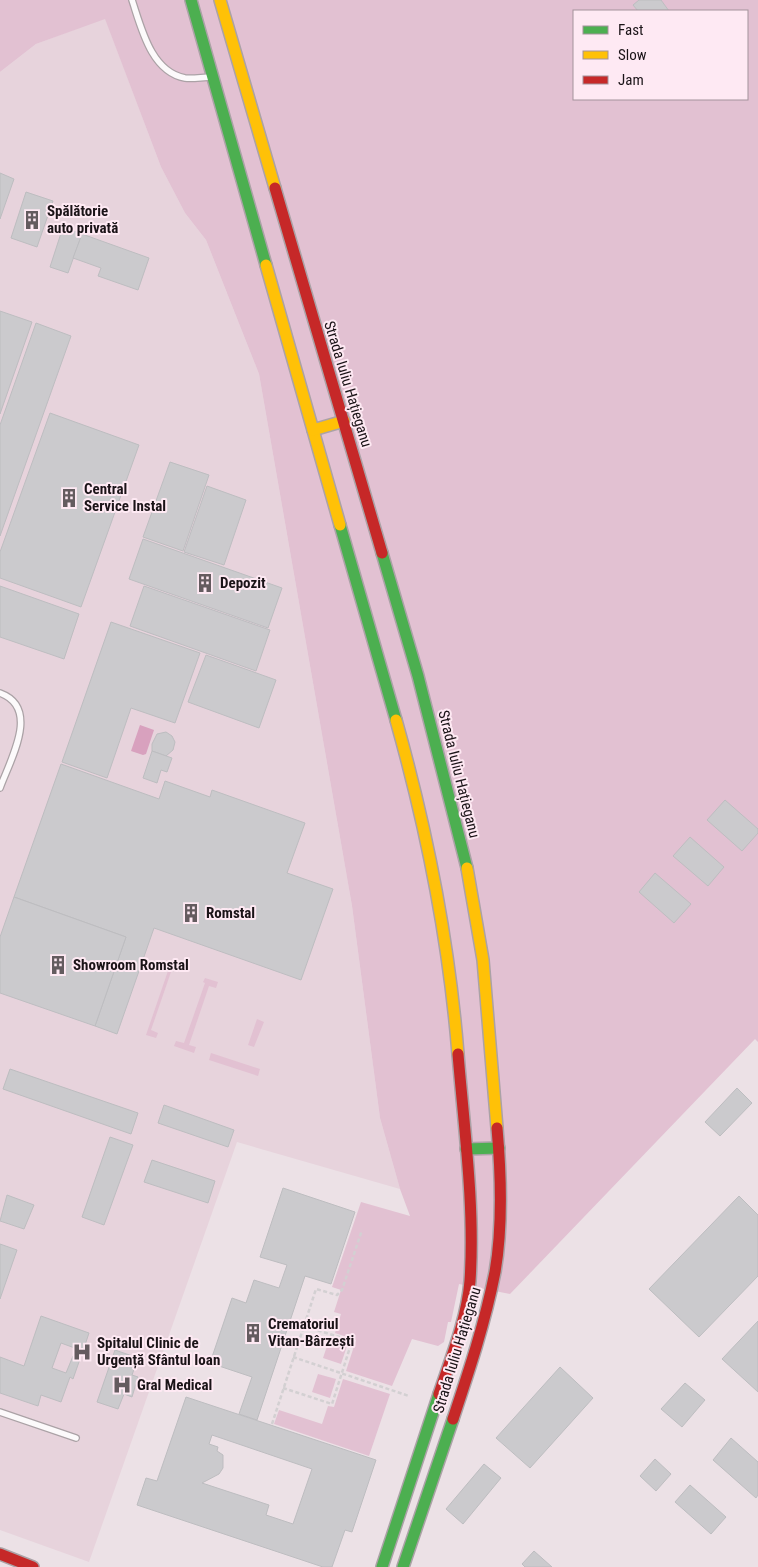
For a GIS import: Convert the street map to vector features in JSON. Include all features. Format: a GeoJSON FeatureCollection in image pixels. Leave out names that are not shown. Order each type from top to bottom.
{"type":"FeatureCollection","features":[{"type":"Feature","properties":{"kind":"main road","name":"Strada Iuliu Hațieganu"},"geometry":{"type":"LineString","coordinates":[[191,0],[390,699],[435,878],[453,988],[466,1149],[471,1262],[467,1301],[451,1358],[382,1567]]}},
{"type":"Feature","properties":{"kind":"main road","name":"Strada Iuliu Hațieganu"},"geometry":{"type":"LineString","coordinates":[[220,0],[418,676],[469,874],[483,960],[500,1148],[500,1218],[495,1270],[489,1302],[473,1360],[403,1567]]}},
{"type":"Feature","properties":{"kind":"main road"},"geometry":{"type":"LineString","coordinates":[[313,430],[344,421]]}},
{"type":"Feature","properties":{"kind":"main road"},"geometry":{"type":"LineString","coordinates":[[466,1149],[500,1148]]}},
{"type":"Feature","properties":{"kind":"main road"},"geometry":{"type":"LineString","coordinates":[[0,1554],[33,1567]]}},
{"type":"Feature","properties":{"kind":"lane"},"geometry":{"type":"LineString","coordinates":[[132,0],[149,46],[165,69],[185,78],[212,76]]}},
{"type":"Feature","properties":{"kind":"lane"},"geometry":{"type":"LineString","coordinates":[[0,694],[8,696],[16,704],[21,712],[22,725],[0,788]]}},
{"type":"Feature","properties":{"kind":"lane"},"geometry":{"type":"LineString","coordinates":[[0,1412],[76,1438]]}},
{"type":"Feature","properties":{"kind":"path"},"geometry":{"type":"LineString","coordinates":[[272,1424],[316,1289],[337,1294],[342,1290],[362,1230]]}},
{"type":"Feature","properties":{"kind":"path"},"geometry":{"type":"LineString","coordinates":[[283,1388],[332,1404],[352,1341],[304,1326]]}},
{"type":"Feature","properties":{"kind":"path"},"geometry":{"type":"LineString","coordinates":[[293,1358],[409,1396]]}},
{"type":"Feature","properties":{"kind":"shaded area"},"geometry":{"type":"Polygon","coordinates":[[[0,0],[758,0],[758,1042],[755,1039],[510,1294],[459,1284],[451,1322],[448,1322],[444,1342],[438,1346],[412,1339],[392,1386],[346,1371],[356,1340],[335,1333],[341,1314],[334,1312],[341,1290],[332,1287],[361,1202],[410,1216],[400,1189],[380,1118],[352,906],[259,374],[206,240],[185,213],[161,167],[105,19],[36,44],[0,72],[0,0]]]}},
{"type":"Feature","properties":{"kind":"shaded area","name":"Romstal"},"geometry":{"type":"Polygon","coordinates":[[[105,18],[161,167],[185,213],[206,240],[259,374],[352,906],[380,1118],[400,1189],[237,1142],[89,1562],[0,1530],[0,72],[36,44],[105,18]]]}},
{"type":"Feature","properties":{"kind":"shaded area"},"geometry":{"type":"Polygon","coordinates":[[[140,725],[154,730],[146,754],[143,755],[131,751],[140,725]]]}},
{"type":"Feature","properties":{"kind":"shaded area"},"geometry":{"type":"Polygon","coordinates":[[[169,968],[172,969],[151,1030],[158,1033],[156,1038],[146,1035],[169,968]]]}},
{"type":"Feature","properties":{"kind":"shaded area"},"geometry":{"type":"Polygon","coordinates":[[[205,978],[218,982],[216,988],[209,986],[189,1045],[196,1047],[194,1053],[174,1046],[176,1041],[184,1043],[205,983],[203,982],[205,978]]]}},
{"type":"Feature","properties":{"kind":"shaded area"},"geometry":{"type":"Polygon","coordinates":[[[257,1019],[264,1022],[254,1047],[248,1045],[257,1019]]]}},
{"type":"Feature","properties":{"kind":"shaded area"},"geometry":{"type":"Polygon","coordinates":[[[211,1053],[260,1069],[258,1076],[209,1060],[211,1053]]]}},
{"type":"Feature","properties":{"kind":"shaded area"},"geometry":{"type":"Polygon","coordinates":[[[329,1340],[347,1346],[341,1364],[323,1358],[329,1340]]]}},
{"type":"Feature","properties":{"kind":"shaded area"},"geometry":{"type":"Polygon","coordinates":[[[318,1374],[336,1379],[330,1398],[312,1392],[318,1374]]]}},
{"type":"Feature","properties":{"kind":"shaded area"},"geometry":{"type":"Polygon","coordinates":[[[343,1379],[390,1394],[369,1456],[274,1424],[279,1410],[322,1424],[328,1406],[334,1407],[343,1379]]]}},
{"type":"Feature","properties":{"kind":"building"},"geometry":{"type":"Polygon","coordinates":[[[639,0],[661,0],[668,10],[637,10],[633,5],[639,0]]]}},
{"type":"Feature","properties":{"kind":"building"},"geometry":{"type":"Polygon","coordinates":[[[0,173],[14,179],[0,219],[0,173]]]}},
{"type":"Feature","properties":{"kind":"building","name":"Spălătorie auto privată"},"geometry":{"type":"Polygon","coordinates":[[[26,192],[53,201],[37,247],[11,238],[26,192]]]}},
{"type":"Feature","properties":{"kind":"building"},"geometry":{"type":"Polygon","coordinates":[[[63,227],[82,234],[68,273],[50,267],[63,227]]]}},
{"type":"Feature","properties":{"kind":"building"},"geometry":{"type":"Polygon","coordinates":[[[82,234],[149,258],[138,290],[98,276],[101,268],[73,258],[82,234]]]}},
{"type":"Feature","properties":{"kind":"building"},"geometry":{"type":"Polygon","coordinates":[[[0,311],[32,322],[0,414],[0,311]]]}},
{"type":"Feature","properties":{"kind":"building"},"geometry":{"type":"Polygon","coordinates":[[[36,323],[71,336],[0,536],[0,425],[36,323]]]}},
{"type":"Feature","properties":{"kind":"building","name":"Central Service Instal"},"geometry":{"type":"Polygon","coordinates":[[[50,413],[139,445],[81,607],[0,578],[0,552],[50,413]]]}},
{"type":"Feature","properties":{"kind":"building","name":"Depozit"},"geometry":{"type":"Polygon","coordinates":[[[170,462],[209,475],[183,551],[143,537],[170,462]]]}},
{"type":"Feature","properties":{"kind":"building","name":"Depozit"},"geometry":{"type":"Polygon","coordinates":[[[207,486],[246,500],[224,565],[184,552],[207,486]]]}},
{"type":"Feature","properties":{"kind":"building","name":"Depozit"},"geometry":{"type":"Polygon","coordinates":[[[143,539],[282,588],[268,628],[129,579],[143,539]]]}},
{"type":"Feature","properties":{"kind":"building"},"geometry":{"type":"Polygon","coordinates":[[[0,586],[79,614],[64,659],[0,637],[0,586]]]}},
{"type":"Feature","properties":{"kind":"building","name":"Depozit"},"geometry":{"type":"Polygon","coordinates":[[[144,586],[270,630],[256,671],[130,626],[144,586]]]}},
{"type":"Feature","properties":{"kind":"building"},"geometry":{"type":"Polygon","coordinates":[[[111,622],[200,653],[175,723],[131,708],[107,778],[62,762],[111,622]]]}},
{"type":"Feature","properties":{"kind":"building"},"geometry":{"type":"Polygon","coordinates":[[[206,655],[276,680],[259,728],[188,702],[206,655]]]}},
{"type":"Feature","properties":{"kind":"building"},"geometry":{"type":"Polygon","coordinates":[[[166,732],[172,736],[175,742],[173,750],[166,756],[152,751],[152,744],[157,734],[166,732]]]}},
{"type":"Feature","properties":{"kind":"building"},"geometry":{"type":"Polygon","coordinates":[[[152,751],[172,758],[167,772],[161,770],[157,783],[143,778],[152,751]]]}},
{"type":"Feature","properties":{"kind":"building","name":"Romstal"},"geometry":{"type":"Polygon","coordinates":[[[61,764],[159,799],[165,781],[210,797],[212,790],[305,823],[287,873],[333,889],[301,980],[154,928],[117,1034],[95,1026],[126,937],[14,897],[61,764]]]}},
{"type":"Feature","properties":{"kind":"building"},"geometry":{"type":"Polygon","coordinates":[[[725,800],[758,829],[758,833],[742,851],[707,820],[725,800]]]}},
{"type":"Feature","properties":{"kind":"building"},"geometry":{"type":"Polygon","coordinates":[[[690,837],[724,867],[708,886],[673,856],[690,837]]]}},
{"type":"Feature","properties":{"kind":"building"},"geometry":{"type":"Polygon","coordinates":[[[655,873],[691,904],[674,923],[639,892],[655,873]]]}},
{"type":"Feature","properties":{"kind":"building","name":"Showroom Romstal"},"geometry":{"type":"Polygon","coordinates":[[[14,897],[126,937],[95,1026],[0,993],[0,937],[14,897]]]}},
{"type":"Feature","properties":{"kind":"building"},"geometry":{"type":"Polygon","coordinates":[[[10,1069],[138,1113],[131,1134],[3,1089],[10,1069]]]}},
{"type":"Feature","properties":{"kind":"building"},"geometry":{"type":"Polygon","coordinates":[[[737,1088],[752,1103],[720,1136],[705,1122],[737,1088]]]}},
{"type":"Feature","properties":{"kind":"building"},"geometry":{"type":"Polygon","coordinates":[[[164,1105],[234,1130],[228,1147],[158,1123],[164,1105]]]}},
{"type":"Feature","properties":{"kind":"building"},"geometry":{"type":"Polygon","coordinates":[[[110,1137],[133,1145],[104,1225],[82,1217],[110,1137]]]}},
{"type":"Feature","properties":{"kind":"building"},"geometry":{"type":"Polygon","coordinates":[[[152,1160],[215,1181],[208,1203],[144,1182],[152,1160]]]}},
{"type":"Feature","properties":{"kind":"building","name":"Crematoriul Vitan-Bârzești"},"geometry":{"type":"Polygon","coordinates":[[[283,1188],[355,1212],[331,1284],[305,1276],[257,1420],[239,1414],[252,1377],[210,1363],[232,1298],[246,1303],[254,1280],[279,1288],[287,1265],[260,1257],[283,1188]]]}},
{"type":"Feature","properties":{"kind":"building"},"geometry":{"type":"Polygon","coordinates":[[[7,1195],[34,1205],[24,1229],[0,1221],[7,1195]]]}},
{"type":"Feature","properties":{"kind":"building"},"geometry":{"type":"Polygon","coordinates":[[[739,1196],[758,1215],[758,1276],[699,1337],[649,1289],[739,1196]]]}},
{"type":"Feature","properties":{"kind":"building"},"geometry":{"type":"Polygon","coordinates":[[[0,1244],[17,1250],[0,1299],[0,1244]]]}},
{"type":"Feature","properties":{"kind":"building"},"geometry":{"type":"Polygon","coordinates":[[[41,1316],[89,1333],[83,1351],[61,1343],[52,1368],[66,1373],[73,1356],[80,1359],[73,1379],[70,1377],[61,1402],[41,1395],[38,1406],[0,1393],[0,1357],[24,1366],[41,1316]]]}},
{"type":"Feature","properties":{"kind":"building"},"geometry":{"type":"Polygon","coordinates":[[[758,1321],[758,1392],[722,1359],[758,1321]]]}},
{"type":"Feature","properties":{"kind":"building"},"geometry":{"type":"Polygon","coordinates":[[[115,1350],[138,1358],[132,1375],[138,1377],[132,1397],[124,1394],[118,1409],[97,1402],[115,1350]]]}},
{"type":"Feature","properties":{"kind":"building"},"geometry":{"type":"Polygon","coordinates":[[[560,1367],[593,1398],[530,1468],[496,1438],[560,1367]]]}},
{"type":"Feature","properties":{"kind":"building"},"geometry":{"type":"Polygon","coordinates":[[[685,1383],[705,1400],[682,1427],[661,1409],[685,1383]]]}},
{"type":"Feature","properties":{"kind":"building"},"geometry":{"type":"Polygon","coordinates":[[[186,1397],[376,1460],[352,1532],[345,1530],[332,1567],[323,1567],[137,1505],[146,1478],[157,1481],[186,1397]],[[212,1435],[209,1444],[218,1447],[217,1451],[223,1455],[223,1468],[219,1474],[202,1483],[269,1505],[266,1515],[293,1524],[312,1469],[212,1435]]]}},
{"type":"Feature","properties":{"kind":"building"},"geometry":{"type":"Polygon","coordinates":[[[731,1438],[758,1462],[758,1495],[756,1498],[713,1460],[731,1438]]]}},
{"type":"Feature","properties":{"kind":"building"},"geometry":{"type":"Polygon","coordinates":[[[655,1459],[671,1474],[656,1491],[640,1476],[655,1459]]]}},
{"type":"Feature","properties":{"kind":"building"},"geometry":{"type":"Polygon","coordinates":[[[484,1464],[501,1478],[463,1524],[446,1509],[484,1464]]]}},
{"type":"Feature","properties":{"kind":"building"},"geometry":{"type":"Polygon","coordinates":[[[690,1485],[726,1517],[711,1534],[675,1502],[690,1485]]]}},
{"type":"Feature","properties":{"kind":"building"},"geometry":{"type":"Polygon","coordinates":[[[534,1551],[552,1567],[525,1567],[522,1564],[534,1551]]]}},
{"type":"Feature","properties":{"kind":"traffic: fast"},"geometry":{"type":"LineString","coordinates":[[191,0],[266,265]]}},
{"type":"Feature","properties":{"kind":"traffic: fast"},"geometry":{"type":"LineString","coordinates":[[340,525],[396,720]]}},
{"type":"Feature","properties":{"kind":"traffic: fast"},"geometry":{"type":"LineString","coordinates":[[382,553],[418,676],[467,868]]}},
{"type":"Feature","properties":{"kind":"traffic: fast"},"geometry":{"type":"LineString","coordinates":[[466,1149],[499,1148]]}},
{"type":"Feature","properties":{"kind":"traffic: fast"},"geometry":{"type":"LineString","coordinates":[[382,1567],[439,1394]]}},
{"type":"Feature","properties":{"kind":"traffic: fast"},"geometry":{"type":"LineString","coordinates":[[403,1567],[453,1419]]}},
{"type":"Feature","properties":{"kind":"traffic: slow"},"geometry":{"type":"LineString","coordinates":[[220,0],[275,188]]}},
{"type":"Feature","properties":{"kind":"traffic: slow"},"geometry":{"type":"LineString","coordinates":[[266,265],[340,525]]}},
{"type":"Feature","properties":{"kind":"traffic: slow"},"geometry":{"type":"LineString","coordinates":[[313,430],[344,421]]}},
{"type":"Feature","properties":{"kind":"traffic: slow"},"geometry":{"type":"LineString","coordinates":[[396,720],[418,803],[443,928],[458,1054]]}},
{"type":"Feature","properties":{"kind":"traffic: slow"},"geometry":{"type":"LineString","coordinates":[[467,868],[483,960],[497,1128]]}},
{"type":"Feature","properties":{"kind":"traffic: jam"},"geometry":{"type":"LineString","coordinates":[[275,188],[382,553]]}},
{"type":"Feature","properties":{"kind":"traffic: jam"},"geometry":{"type":"LineString","coordinates":[[439,1394],[466,1310],[470,1281],[470,1196],[458,1054]]}},
{"type":"Feature","properties":{"kind":"traffic: jam"},"geometry":{"type":"LineString","coordinates":[[453,1419],[482,1328],[498,1254],[500,1163],[497,1128]]}},
{"type":"Feature","properties":{"kind":"traffic: jam"},"geometry":{"type":"LineString","coordinates":[[0,1554],[33,1567]]}},
{"type":"Feature","properties":{"kind":"place","name":"Spălătorie auto privată"},"geometry":{"type":"Point","coordinates":[32,220]}},
{"type":"Feature","properties":{"kind":"place","name":"Central Service Instal"},"geometry":{"type":"Point","coordinates":[69,498]}},
{"type":"Feature","properties":{"kind":"place","name":"Depozit"},"geometry":{"type":"Point","coordinates":[205,583]}},
{"type":"Feature","properties":{"kind":"place","name":"Romstal"},"geometry":{"type":"Point","coordinates":[191,913]}},
{"type":"Feature","properties":{"kind":"place","name":"Showroom Romstal"},"geometry":{"type":"Point","coordinates":[58,965]}},
{"type":"Feature","properties":{"kind":"place","name":"Crematoriul Vitan-Bârzești"},"geometry":{"type":"Point","coordinates":[253,1333]}},
{"type":"Feature","properties":{"kind":"place","name":"Spitalul Clinic de Urgență Sfântul Ioan"},"geometry":{"type":"Point","coordinates":[82,1352]}},
{"type":"Feature","properties":{"kind":"place","name":"Gral Medical"},"geometry":{"type":"Point","coordinates":[122,1385]}}]}
